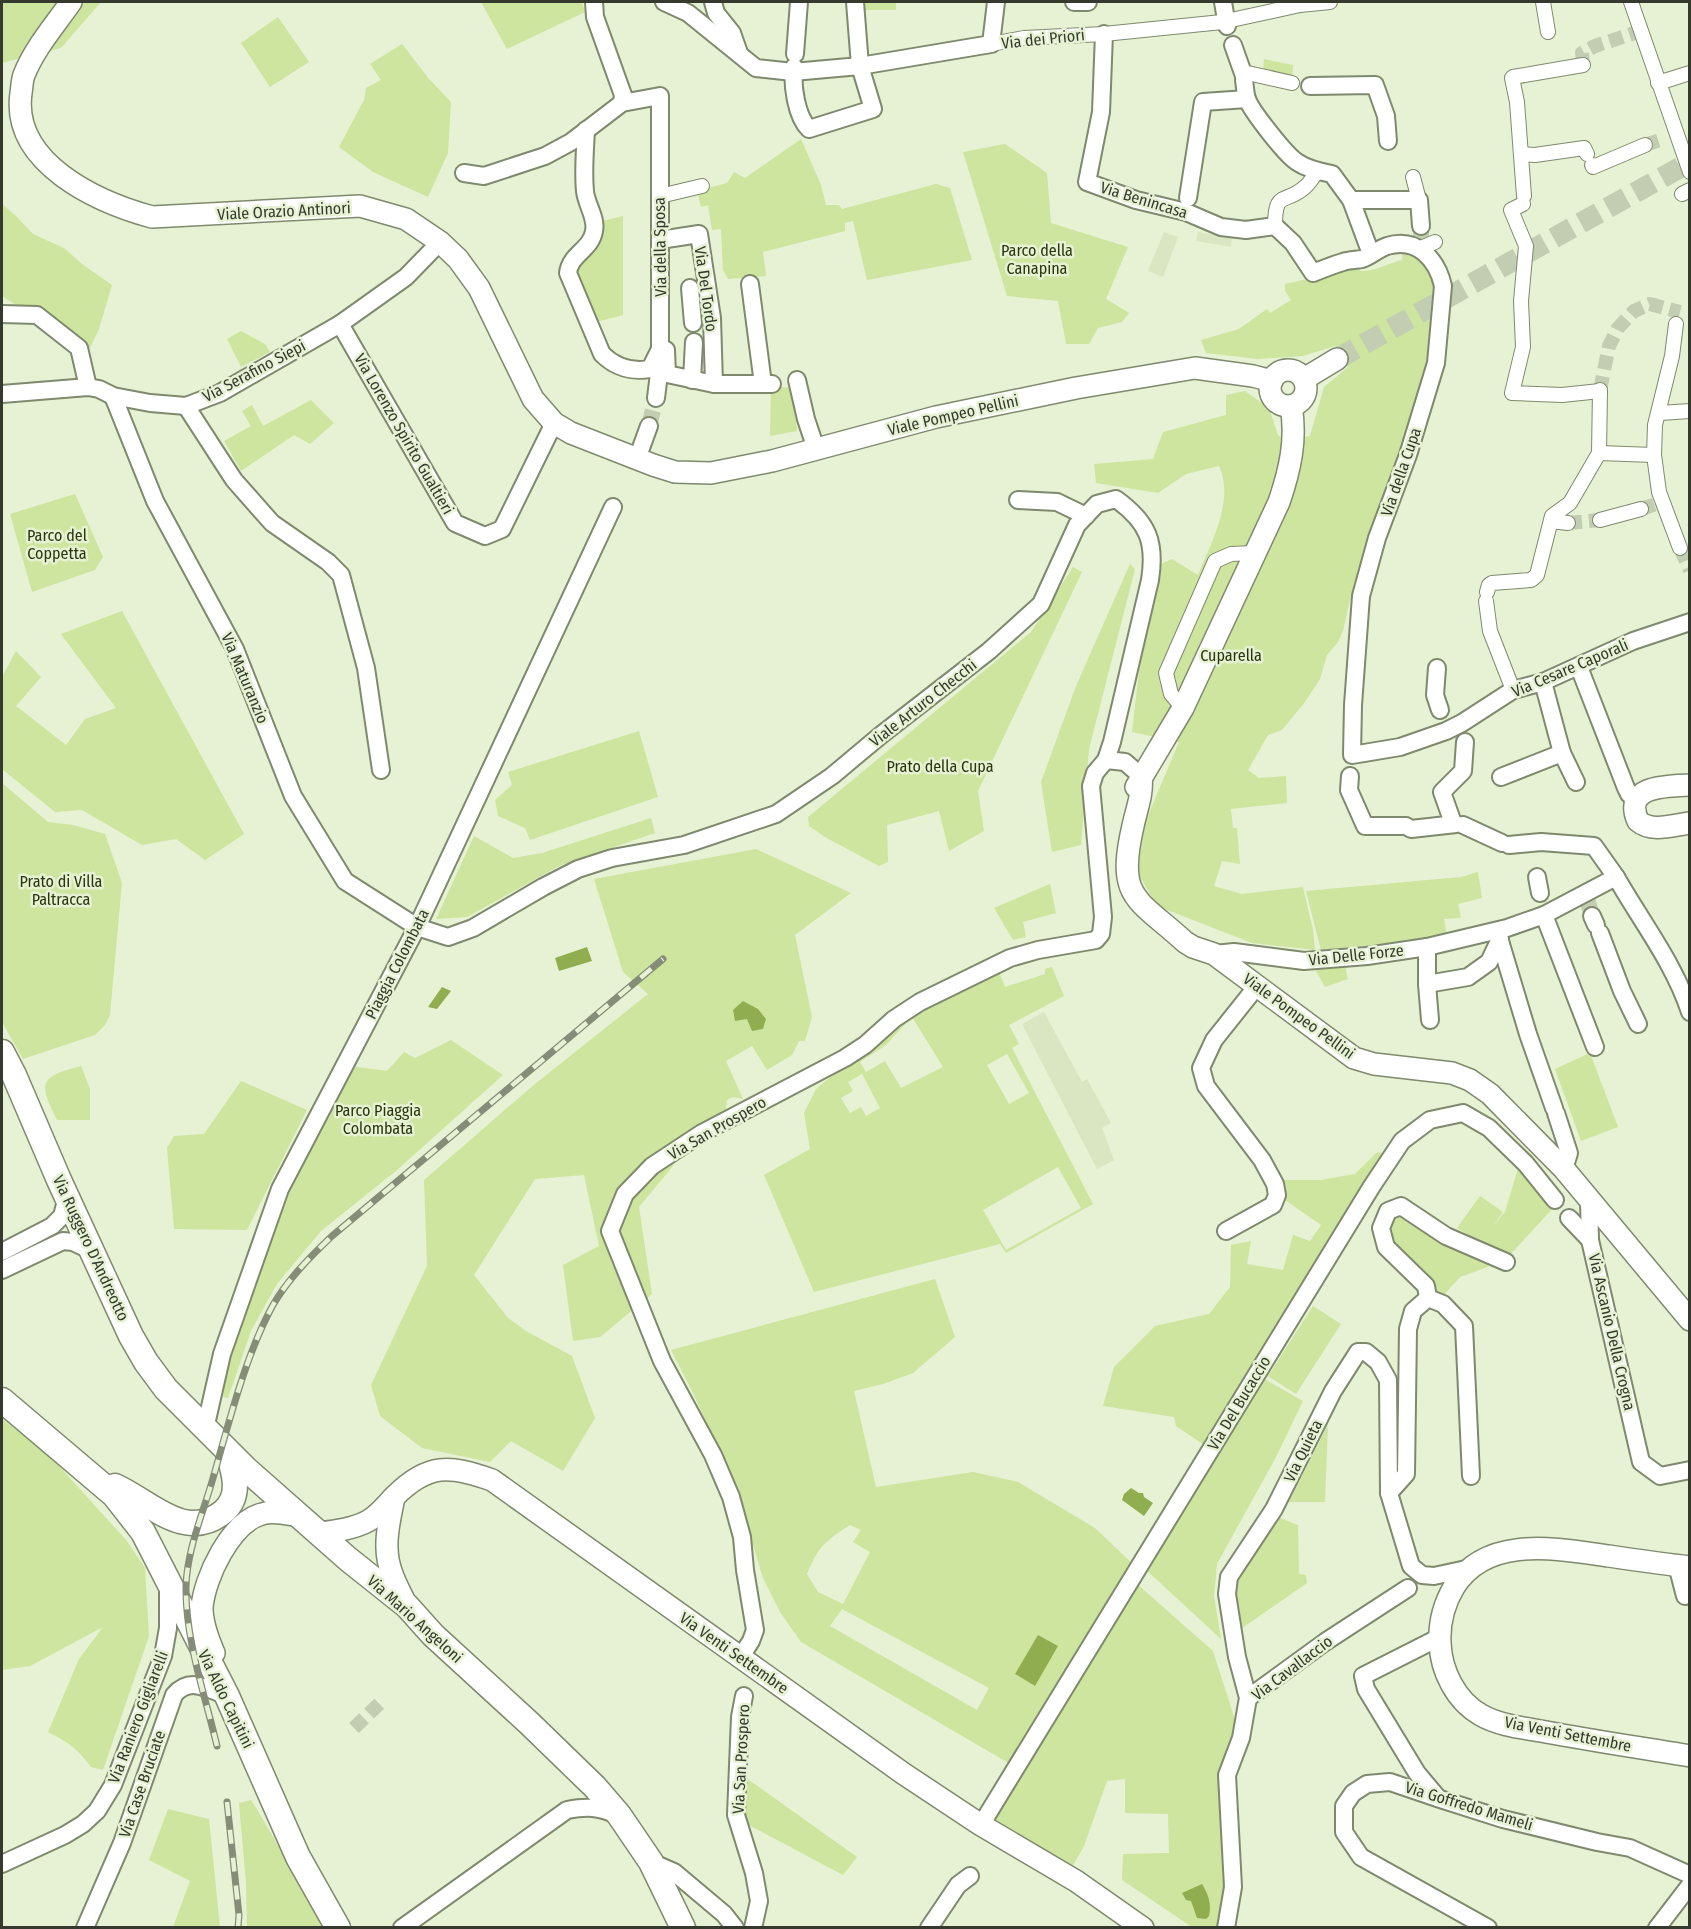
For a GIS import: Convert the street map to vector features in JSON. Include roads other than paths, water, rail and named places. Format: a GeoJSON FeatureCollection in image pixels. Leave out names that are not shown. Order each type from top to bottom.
{"type":"FeatureCollection","features":[{"type":"Feature","properties":{"kind":"main road","name":"Via Ruggero D'Andreotto"},"geometry":{"type":"LineString","coordinates":[[2,1052],[15,1075],[67,1197],[131,1336],[146,1362],[166,1389],[205,1429]]}},
{"type":"Feature","properties":{"kind":"main road"},"geometry":{"type":"LineString","coordinates":[[2,1400],[98,1480],[117,1487],[172,1519],[195,1524],[205,1522],[231,1504],[235,1496],[234,1472],[228,1452]]}},
{"type":"Feature","properties":{"kind":"main road","name":"Via Mario Angeloni"},"geometry":{"type":"LineString","coordinates":[[205,1429],[318,1533],[406,1606],[433,1635],[574,1765],[619,1815],[651,1862],[683,1928]]}},
{"type":"Feature","properties":{"kind":"main road","name":"Via Aldo Capitini"},"geometry":{"type":"LineString","coordinates":[[98,1480],[135,1520],[227,1696],[298,1857],[338,1928]]}},
{"type":"Feature","properties":{"kind":"street","name":"Viale Orazio Antinori"},"geometry":{"type":"LineString","coordinates":[[71,2],[42,44],[24,76],[19,106],[24,129],[37,152],[68,180],[98,198],[128,211],[152,217],[360,206],[406,219],[440,242],[458,259],[479,288],[533,399],[554,423],[571,433],[637,459]]}},
{"type":"Feature","properties":{"kind":"street"},"geometry":{"type":"LineString","coordinates":[[464,173],[484,176],[545,156],[571,142],[622,103],[623,95],[595,17],[594,2]]}},
{"type":"Feature","properties":{"kind":"street"},"geometry":{"type":"LineString","coordinates":[[713,2],[716,13],[732,33],[739,53]]}},
{"type":"Feature","properties":{"kind":"street"},"geometry":{"type":"LineString","coordinates":[[799,2],[794,65],[802,122],[809,129],[873,109],[860,66],[855,2]]}},
{"type":"Feature","properties":{"kind":"street"},"geometry":{"type":"LineString","coordinates":[[991,44],[996,2]]}},
{"type":"Feature","properties":{"kind":"street"},"geometry":{"type":"LineString","coordinates":[[1074,2],[1088,2]]}},
{"type":"Feature","properties":{"kind":"street"},"geometry":{"type":"LineString","coordinates":[[1223,2],[1226,24]]}},
{"type":"Feature","properties":{"kind":"street","name":"Via dei Priori"},"geometry":{"type":"LineString","coordinates":[[739,53],[756,68],[794,65],[860,66],[1024,38],[1226,24],[1300,5],[1330,2]]}},
{"type":"Feature","properties":{"kind":"street"},"geometry":{"type":"LineString","coordinates":[[1543,2],[1548,32]]}},
{"type":"Feature","properties":{"kind":"street"},"geometry":{"type":"LineString","coordinates":[[1631,2],[1689,172]]}},
{"type":"Feature","properties":{"kind":"street"},"geometry":{"type":"LineString","coordinates":[[671,3],[688,13],[739,53]]}},
{"type":"Feature","properties":{"kind":"street","name":"Via Benincasa"},"geometry":{"type":"LineString","coordinates":[[1104,34],[1101,112],[1087,182],[1136,200],[1187,206],[1221,226],[1246,230],[1276,227]]}},
{"type":"Feature","properties":{"kind":"street"},"geometry":{"type":"LineString","coordinates":[[1233,45],[1244,76],[1247,99],[1263,125],[1296,162],[1317,171],[1332,174],[1351,200],[1371,254]]}},
{"type":"Feature","properties":{"kind":"street"},"geometry":{"type":"LineString","coordinates":[[1513,690],[1490,631],[1487,597],[1489,585],[1532,580],[1537,575],[1552,516],[1570,503],[1599,453],[1600,391],[1562,395],[1512,393],[1522,347],[1521,301],[1526,246],[1519,203],[1521,154],[1513,77],[1583,65]]}},
{"type":"Feature","properties":{"kind":"street"},"geometry":{"type":"LineString","coordinates":[[1658,83],[1689,73]]}},
{"type":"Feature","properties":{"kind":"street"},"geometry":{"type":"LineString","coordinates":[[1244,76],[1292,83]]}},
{"type":"Feature","properties":{"kind":"street"},"geometry":{"type":"LineString","coordinates":[[1310,86],[1375,85],[1386,116],[1388,141]]}},
{"type":"Feature","properties":{"kind":"street","name":"Via della Sposa"},"geometry":{"type":"LineString","coordinates":[[622,103],[660,96],[661,346],[656,398]]}},
{"type":"Feature","properties":{"kind":"street"},"geometry":{"type":"LineString","coordinates":[[1187,206],[1203,102],[1247,99]]}},
{"type":"Feature","properties":{"kind":"street"},"geometry":{"type":"LineString","coordinates":[[586,130],[585,194],[594,222],[594,232],[587,246],[569,264],[568,273],[603,354],[612,364],[640,371],[650,369],[661,346],[666,350],[667,374],[714,384],[768,384],[750,284]]}},
{"type":"Feature","properties":{"kind":"street"},"geometry":{"type":"LineString","coordinates":[[1521,154],[1534,155],[1584,148],[1589,160],[1645,146]]}},
{"type":"Feature","properties":{"kind":"street"},"geometry":{"type":"LineString","coordinates":[[1317,171],[1305,187],[1280,200],[1276,205],[1276,227],[1293,243],[1313,273],[1345,261],[1362,259],[1387,246],[1424,239],[1419,200],[1413,177]]}},
{"type":"Feature","properties":{"kind":"street"},"geometry":{"type":"LineString","coordinates":[[660,196],[702,186]]}},
{"type":"Feature","properties":{"kind":"street"},"geometry":{"type":"LineString","coordinates":[[1351,200],[1419,200]]}},
{"type":"Feature","properties":{"kind":"street","name":"Via Del Tordo"},"geometry":{"type":"LineString","coordinates":[[660,240],[699,234],[712,318],[714,384]]}},
{"type":"Feature","properties":{"kind":"street","name":"Via della Cupa"},"geometry":{"type":"LineString","coordinates":[[1352,755],[1353,705],[1361,596],[1377,538],[1408,455],[1436,363],[1443,286],[1441,275],[1424,239]]}},
{"type":"Feature","properties":{"kind":"street","name":"Via Serafino Siepi"},"geometry":{"type":"LineString","coordinates":[[2,394],[88,387],[113,396],[150,403],[186,406],[220,393],[255,375],[340,324],[406,277],[440,242]]}},
{"type":"Feature","properties":{"kind":"street"},"geometry":{"type":"LineString","coordinates":[[690,288],[693,323]]}},
{"type":"Feature","properties":{"kind":"street"},"geometry":{"type":"LineString","coordinates":[[2,314],[37,315],[79,348],[88,387]]}},
{"type":"Feature","properties":{"kind":"street","name":"Via Lorenzo Spirito Gualtieri"},"geometry":{"type":"LineString","coordinates":[[340,324],[455,523],[485,536],[502,529],[554,423]]}},
{"type":"Feature","properties":{"kind":"street"},"geometry":{"type":"LineString","coordinates":[[1676,324],[1672,356],[1660,413],[1655,425],[1654,455],[1659,492],[1680,548]]}},
{"type":"Feature","properties":{"kind":"street"},"geometry":{"type":"LineString","coordinates":[[692,380],[694,342]]}},
{"type":"Feature","properties":{"kind":"street"},"geometry":{"type":"LineString","coordinates":[[1304,379],[1337,359]]}},
{"type":"Feature","properties":{"kind":"street","name":"Viale Pompeo Pellini"},"geometry":{"type":"LineString","coordinates":[[637,459],[675,472],[711,473],[772,461],[936,417],[1077,388],[1194,368],[1253,376],[1272,381]]}},
{"type":"Feature","properties":{"kind":"street"},"geometry":{"type":"LineString","coordinates":[[1296,371],[1304,379],[1306,390],[1301,401],[1285,406],[1276,401],[1271,392],[1272,381],[1279,372],[1296,371]]}},
{"type":"Feature","properties":{"kind":"street"},"geometry":{"type":"LineString","coordinates":[[797,380],[816,449]]}},
{"type":"Feature","properties":{"kind":"street","name":"Via Maturanzio"},"geometry":{"type":"LineString","coordinates":[[113,396],[155,501],[235,649],[293,796],[345,881],[417,927]]}},
{"type":"Feature","properties":{"kind":"street"},"geometry":{"type":"LineString","coordinates":[[186,406],[234,480],[272,523],[328,562],[341,575],[366,668],[381,770]]}},
{"type":"Feature","properties":{"kind":"street","name":"Viale Pompeo Pellini"},"geometry":{"type":"LineString","coordinates":[[1291,406],[1294,424],[1290,471],[1279,502],[1183,708],[1141,776],[1131,798],[1114,848],[1113,867],[1116,885],[1134,913],[1150,928],[1164,937],[1185,942],[1214,954],[1354,1058],[1374,1064],[1452,1073],[1470,1080],[1490,1094],[1564,1169],[1689,1320]]}},
{"type":"Feature","properties":{"kind":"street"},"geometry":{"type":"LineString","coordinates":[[1660,413],[1689,411]]}},
{"type":"Feature","properties":{"kind":"street"},"geometry":{"type":"LineString","coordinates":[[637,459],[649,426]]}},
{"type":"Feature","properties":{"kind":"street"},"geometry":{"type":"LineString","coordinates":[[1599,453],[1654,455]]}},
{"type":"Feature","properties":{"kind":"street","name":"Viale Arturo Checchi"},"geometry":{"type":"LineString","coordinates":[[417,927],[448,937],[473,928],[578,869],[612,858],[684,845],[776,814],[832,776],[989,651],[1041,604],[1077,525],[1096,504],[1116,499],[1129,508],[1147,532],[1153,552],[1150,580],[1106,760]]}},
{"type":"Feature","properties":{"kind":"street"},"geometry":{"type":"LineString","coordinates":[[1018,500],[1057,502],[1086,516]]}},
{"type":"Feature","properties":{"kind":"street","name":"Piaggia Colombata"},"geometry":{"type":"LineString","coordinates":[[205,1429],[222,1354],[280,1189],[417,927],[613,507]]}},
{"type":"Feature","properties":{"kind":"street"},"geometry":{"type":"LineString","coordinates":[[1600,520],[1641,509]]}},
{"type":"Feature","properties":{"kind":"street"},"geometry":{"type":"LineString","coordinates":[[1551,521],[1568,523]]}},
{"type":"Feature","properties":{"kind":"street"},"geometry":{"type":"LineString","coordinates":[[1183,708],[1171,694],[1166,674],[1215,561],[1231,554],[1254,553]]}},
{"type":"Feature","properties":{"kind":"street","name":"Via Cesare Caporali"},"geometry":{"type":"LineString","coordinates":[[1352,755],[1400,747],[1458,733],[1513,690],[1543,682],[1633,641],[1689,622]]}},
{"type":"Feature","properties":{"kind":"street"},"geometry":{"type":"LineString","coordinates":[[1579,667],[1626,788],[1637,801]]}},
{"type":"Feature","properties":{"kind":"street"},"geometry":{"type":"LineString","coordinates":[[1437,668],[1435,695],[1440,711]]}},
{"type":"Feature","properties":{"kind":"street"},"geometry":{"type":"LineString","coordinates":[[1543,682],[1562,753],[1576,782]]}},
{"type":"Feature","properties":{"kind":"street"},"geometry":{"type":"LineString","coordinates":[[1458,733],[1463,771],[1442,792],[1458,824]]}},
{"type":"Feature","properties":{"kind":"street"},"geometry":{"type":"LineString","coordinates":[[1501,777],[1562,753]]}},
{"type":"Feature","properties":{"kind":"street"},"geometry":{"type":"LineString","coordinates":[[1106,760],[1125,762],[1141,776]]}},
{"type":"Feature","properties":{"kind":"street","name":"Via San Prospero"},"geometry":{"type":"LineString","coordinates":[[740,1658],[755,1630],[742,1537],[732,1497],[713,1455],[662,1360],[610,1231],[625,1194],[652,1166],[702,1133],[845,1058],[865,1045],[894,1019],[920,1002],[1010,958],[1038,950],[1096,940],[1101,934],[1103,917],[1091,786],[1095,773],[1106,760]]}},
{"type":"Feature","properties":{"kind":"street"},"geometry":{"type":"LineString","coordinates":[[1350,776],[1349,790],[1365,826],[1406,826],[1412,829],[1458,824],[1505,844],[1541,842],[1594,846],[1653,937],[1679,986],[1689,1012]]}},
{"type":"Feature","properties":{"kind":"street"},"geometry":{"type":"LineString","coordinates":[[1689,785],[1650,789],[1637,801],[1636,815],[1638,821],[1647,827],[1656,828],[1689,823]]}},
{"type":"Feature","properties":{"kind":"street","name":"Via Delle Forze"},"geometry":{"type":"LineString","coordinates":[[1214,954],[1234,952],[1304,961],[1367,956],[1499,935],[1585,896],[1616,877]]}},
{"type":"Feature","properties":{"kind":"street"},"geometry":{"type":"LineString","coordinates":[[1545,913],[1595,1047]]}},
{"type":"Feature","properties":{"kind":"street"},"geometry":{"type":"LineString","coordinates":[[1596,925],[1622,992],[1638,1024]]}},
{"type":"Feature","properties":{"kind":"street"},"geometry":{"type":"LineString","coordinates":[[1427,984],[1468,977],[1489,962],[1499,935]]}},
{"type":"Feature","properties":{"kind":"street"},"geometry":{"type":"LineString","coordinates":[[1499,935],[1528,1034],[1569,1153],[1564,1169]]}},
{"type":"Feature","properties":{"kind":"street"},"geometry":{"type":"LineString","coordinates":[[1427,947],[1430,1020]]}},
{"type":"Feature","properties":{"kind":"street"},"geometry":{"type":"LineString","coordinates":[[1226,1231],[1273,1205],[1277,1195],[1275,1184],[1262,1160],[1206,1086],[1201,1068],[1214,1040],[1257,986]]}},
{"type":"Feature","properties":{"kind":"street","name":"Via Del Bucaccio"},"geometry":{"type":"LineString","coordinates":[[981,1825],[1372,1186],[1402,1141],[1430,1120],[1463,1113],[1489,1128],[1526,1164],[1551,1196]]}},
{"type":"Feature","properties":{"kind":"street"},"geometry":{"type":"LineString","coordinates":[[2,1252],[52,1226],[62,1216],[67,1197]]}},
{"type":"Feature","properties":{"kind":"street","name":"Via Ascanio Della Crogna"},"geometry":{"type":"LineString","coordinates":[[1589,1201],[1590,1240],[1641,1462],[1659,1476],[1689,1470]]}},
{"type":"Feature","properties":{"kind":"street"},"geometry":{"type":"LineString","coordinates":[[1428,1298],[1426,1286],[1386,1247],[1381,1228],[1388,1211],[1401,1206],[1446,1236],[1506,1262]]}},
{"type":"Feature","properties":{"kind":"street"},"geometry":{"type":"LineString","coordinates":[[1569,1218],[1590,1240]]}},
{"type":"Feature","properties":{"kind":"street"},"geometry":{"type":"LineString","coordinates":[[2,1270],[63,1241],[73,1242],[92,1251]]}},
{"type":"Feature","properties":{"kind":"street"},"geometry":{"type":"LineString","coordinates":[[1428,1298],[1443,1304],[1464,1326],[1471,1476]]}},
{"type":"Feature","properties":{"kind":"street"},"geometry":{"type":"LineString","coordinates":[[1389,1494],[1406,1474],[1408,1329],[1413,1311],[1428,1298]]}},
{"type":"Feature","properties":{"kind":"street","name":"Via Quieta"},"geometry":{"type":"LineString","coordinates":[[1248,1698],[1237,1657],[1227,1594],[1229,1576],[1274,1509],[1333,1391],[1358,1352],[1366,1352],[1378,1362],[1388,1380],[1389,1494],[1411,1566],[1422,1575],[1434,1576],[1471,1568]]}},
{"type":"Feature","properties":{"kind":"street","name":"Via Venti Settembre"},"geometry":{"type":"LineString","coordinates":[[318,1533],[360,1525],[376,1515],[416,1478],[443,1469],[462,1470],[492,1480],[904,1774],[981,1825],[1076,1881],[1143,1928]]}},
{"type":"Feature","properties":{"kind":"street"},"geometry":{"type":"LineString","coordinates":[[394,1497],[387,1556],[406,1606]]}},
{"type":"Feature","properties":{"kind":"street"},"geometry":{"type":"LineString","coordinates":[[227,1696],[204,1625],[202,1610],[208,1582],[233,1534],[242,1525],[262,1513],[272,1512],[299,1516]]}},
{"type":"Feature","properties":{"kind":"street","name":"Via Venti Settembre"},"geometry":{"type":"LineString","coordinates":[[1683,1566],[1553,1549],[1528,1549],[1494,1555],[1471,1568],[1458,1581],[1448,1597],[1440,1637],[1444,1670],[1467,1706],[1482,1716],[1512,1726],[1689,1756]]}},
{"type":"Feature","properties":{"kind":"street"},"geometry":{"type":"LineString","coordinates":[[1683,1566],[1686,1596]]}},
{"type":"Feature","properties":{"kind":"street","name":"Via Raniero Gigliarelli"},"geometry":{"type":"LineString","coordinates":[[2,1864],[65,1835],[83,1824],[97,1811],[113,1785],[163,1656],[168,1628],[168,1582]]}},
{"type":"Feature","properties":{"kind":"street","name":"Via Cavallaccio"},"geometry":{"type":"LineString","coordinates":[[1226,1928],[1233,1887],[1227,1775],[1241,1738],[1248,1698],[1325,1642],[1408,1588]]}},
{"type":"Feature","properties":{"kind":"street"},"geometry":{"type":"LineString","coordinates":[[1440,1637],[1363,1676],[1366,1689],[1417,1773],[1440,1799]]}},
{"type":"Feature","properties":{"kind":"street","name":"Via Case Bruciate"},"geometry":{"type":"LineString","coordinates":[[85,1928],[122,1844],[174,1695],[179,1689],[192,1684],[227,1696]]}},
{"type":"Feature","properties":{"kind":"street","name":"Via San Prospero"},"geometry":{"type":"LineString","coordinates":[[744,1696],[740,1717],[736,1815],[754,1874],[759,1900],[753,1928]]}},
{"type":"Feature","properties":{"kind":"street","name":"Via Goffredo Mameli"},"geometry":{"type":"LineString","coordinates":[[1488,1928],[1361,1857],[1344,1832],[1344,1806],[1353,1793],[1367,1784],[1390,1782],[1514,1821],[1630,1848],[1689,1875]]}},
{"type":"Feature","properties":{"kind":"street"},"geometry":{"type":"LineString","coordinates":[[402,1928],[567,1810],[585,1806],[619,1815]]}},
{"type":"Feature","properties":{"kind":"street"},"geometry":{"type":"LineString","coordinates":[[651,1862],[674,1872],[724,1914],[735,1928]]}},
{"type":"Feature","properties":{"kind":"street"},"geometry":{"type":"LineString","coordinates":[[929,1928],[958,1885],[970,1876]]}},
{"type":"Feature","properties":{"kind":"street"},"geometry":{"type":"LineString","coordinates":[[1657,1928],[1689,1885]]}},
{"type":"Feature","properties":{"kind":"tunnel"},"geometry":{"type":"LineString","coordinates":[[1583,65],[1582,53],[1595,46],[1641,31]]}},
{"type":"Feature","properties":{"kind":"tunnel"},"geometry":{"type":"LineString","coordinates":[[1645,145],[1660,140]]}},
{"type":"Feature","properties":{"kind":"tunnel"},"geometry":{"type":"LineString","coordinates":[[1337,359],[1690,162]]}},
{"type":"Feature","properties":{"kind":"tunnel"},"geometry":{"type":"LineString","coordinates":[[1421,226],[1421,239]]}},
{"type":"Feature","properties":{"kind":"tunnel"},"geometry":{"type":"LineString","coordinates":[[1600,390],[1609,346],[1618,328],[1634,311],[1650,304],[1680,312]]}},
{"type":"Feature","properties":{"kind":"tunnel"},"geometry":{"type":"LineString","coordinates":[[649,426],[656,398]]}},
{"type":"Feature","properties":{"kind":"tunnel"},"geometry":{"type":"LineString","coordinates":[[1641,509],[1662,502]]}},
{"type":"Feature","properties":{"kind":"tunnel"},"geometry":{"type":"LineString","coordinates":[[1568,523],[1600,520]]}},
{"type":"Feature","properties":{"kind":"tunnel"},"geometry":{"type":"LineString","coordinates":[[1680,548],[1690,570]]}},
{"type":"Feature","properties":{"kind":"tunnel"},"geometry":{"type":"LineString","coordinates":[[1587,899],[1592,916]]}},
{"type":"Feature","properties":{"kind":"tunnel"},"geometry":{"type":"LineString","coordinates":[[354,1728],[381,1702]]}},
{"type":"Feature","properties":{"kind":"railway"},"geometry":{"type":"LineString","coordinates":[[217,1746],[192,1646],[187,1606],[187,1573],[195,1535],[237,1393],[253,1347],[273,1305],[292,1277],[332,1236],[663,959]]}},
{"type":"Feature","properties":{"kind":"railway"},"geometry":{"type":"LineString","coordinates":[[227,1802],[239,1915],[238,1928]]}},
{"type":"Feature","properties":{"kind":"park label","name":"Parco della Canapina"},"geometry":{"type":"Point","coordinates":[1037,259]}},
{"type":"Feature","properties":{"kind":"park label","name":"Parco del Coppetta"},"geometry":{"type":"Point","coordinates":[57,544]}},
{"type":"Feature","properties":{"kind":"park label","name":"Cuparella"},"geometry":{"type":"Point","coordinates":[1231,655]}},
{"type":"Feature","properties":{"kind":"park label","name":"Prato della Cupa"},"geometry":{"type":"Point","coordinates":[940,766]}},
{"type":"Feature","properties":{"kind":"park label","name":"Prato di Villa Paltracca"},"geometry":{"type":"Point","coordinates":[61,890]}},
{"type":"Feature","properties":{"kind":"park label","name":"Parco Piaggia Colombata"},"geometry":{"type":"Point","coordinates":[378,1119]}}]}
